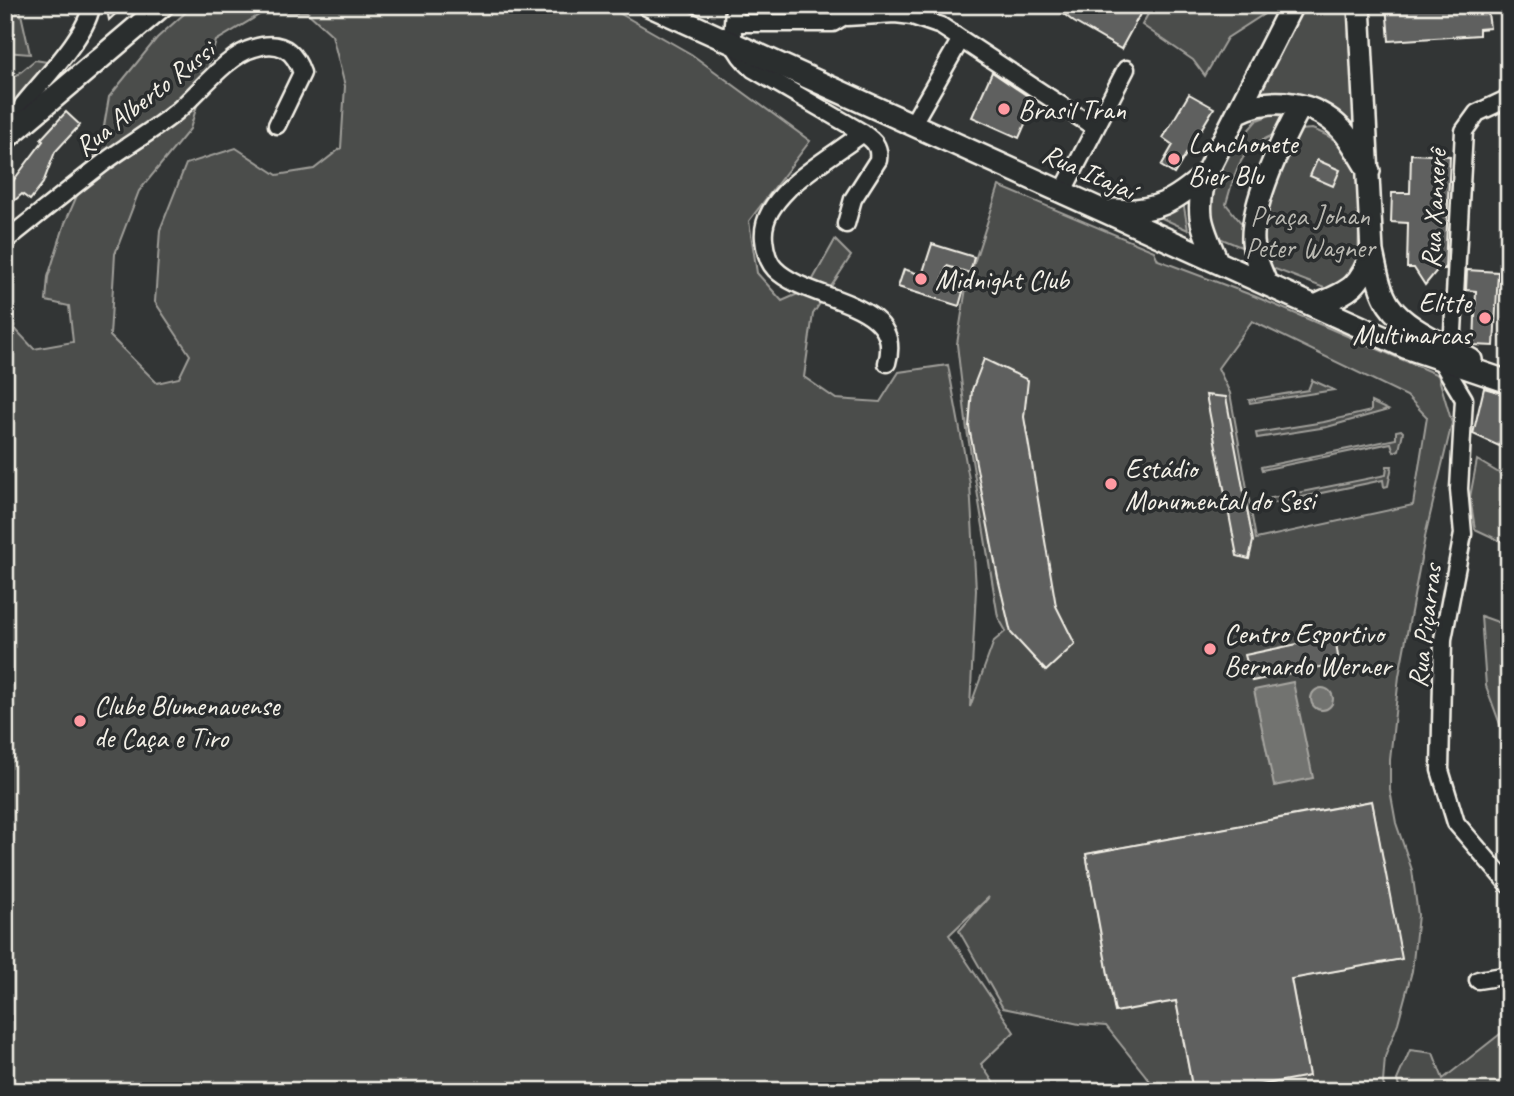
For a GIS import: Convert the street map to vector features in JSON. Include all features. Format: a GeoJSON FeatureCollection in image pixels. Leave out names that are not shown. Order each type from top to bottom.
{"type":"FeatureCollection","features":[{"type":"Feature","properties":{"kind":"main road"},"geometry":{"type":"LineString","coordinates":[[12,133],[163,5]]}},
{"type":"Feature","properties":{"kind":"main road","name":"Rua Itajaí"},"geometry":{"type":"LineString","coordinates":[[648,5],[732,33],[913,123],[1315,306],[1446,354]]}},
{"type":"Feature","properties":{"kind":"main road"},"geometry":{"type":"LineString","coordinates":[[1217,261],[1198,215],[1206,174],[1292,5]]}},
{"type":"Feature","properties":{"kind":"main road"},"geometry":{"type":"LineString","coordinates":[[1359,5],[1370,173],[1372,252],[1389,305],[1446,354],[1502,379]]}},
{"type":"Feature","properties":{"kind":"main road"},"geometry":{"type":"LineString","coordinates":[[1239,112],[1265,102],[1282,102],[1320,113],[1342,130],[1370,173]]}},
{"type":"Feature","properties":{"kind":"main road"},"geometry":{"type":"LineString","coordinates":[[1266,283],[1255,254],[1255,223],[1283,139],[1300,107]]}},
{"type":"Feature","properties":{"kind":"main road"},"geometry":{"type":"LineString","coordinates":[[1105,209],[1138,212],[1163,205],[1183,194],[1206,174]]}},
{"type":"Feature","properties":{"kind":"main road"},"geometry":{"type":"LineString","coordinates":[[1315,306],[1356,287],[1363,277],[1372,252]]}},
{"type":"Feature","properties":{"kind":"street"},"geometry":{"type":"LineString","coordinates":[[12,133],[23,105],[75,41],[91,15],[91,5]]}},
{"type":"Feature","properties":{"kind":"street"},"geometry":{"type":"LineString","coordinates":[[734,5],[732,33],[737,55],[752,69],[875,142],[879,151],[878,160],[853,199],[846,224]]}},
{"type":"Feature","properties":{"kind":"street"},"geometry":{"type":"LineString","coordinates":[[732,33],[833,23],[856,9],[912,16],[942,26],[1094,127]]}},
{"type":"Feature","properties":{"kind":"street"},"geometry":{"type":"LineString","coordinates":[[913,123],[961,39]]}},
{"type":"Feature","properties":{"kind":"street","name":"Rua Alberto Russi"},"geometry":{"type":"LineString","coordinates":[[5,241],[107,161],[176,112],[224,67],[251,48],[272,44],[296,55],[302,73],[277,125]]}},
{"type":"Feature","properties":{"kind":"street"},"geometry":{"type":"LineString","coordinates":[[1063,191],[1126,69]]}},
{"type":"Feature","properties":{"kind":"street","name":"Rua Xanxerê"},"geometry":{"type":"LineString","coordinates":[[1446,354],[1464,131],[1477,113],[1509,98]]}},
{"type":"Feature","properties":{"kind":"street"},"geometry":{"type":"LineString","coordinates":[[863,133],[790,188],[765,220],[765,246],[774,268],[783,275],[878,319],[889,334],[891,350],[887,363]]}},
{"type":"Feature","properties":{"kind":"street","name":"Rua Piçarras"},"geometry":{"type":"LineString","coordinates":[[1446,354],[1464,399],[1459,489],[1463,534],[1443,639],[1440,771],[1456,823],[1509,885]]}},
{"type":"Feature","properties":{"kind":"street"},"geometry":{"type":"LineString","coordinates":[[1478,980],[1509,975]]}},
{"type":"Feature","properties":{"kind":"green space"},"geometry":{"type":"Polygon","coordinates":[[[5,5],[19,5],[30,54],[5,52],[5,5]]]}},
{"type":"Feature","properties":{"kind":"green space"},"geometry":{"type":"Polygon","coordinates":[[[194,5],[605,5],[691,54],[810,141],[749,221],[757,273],[782,301],[807,290],[835,240],[851,256],[813,314],[804,377],[836,399],[880,402],[899,372],[948,365],[970,484],[976,590],[970,707],[994,641],[1006,631],[998,617],[967,430],[957,344],[966,288],[999,186],[1154,251],[1158,260],[1254,296],[1438,375],[1452,423],[1426,532],[1399,676],[1390,760],[1390,790],[1396,823],[1412,870],[1418,915],[1412,971],[1398,1023],[1385,1057],[1383,1083],[1386,1091],[1229,1091],[1309,1076],[1291,979],[1401,959],[1372,801],[1086,854],[1115,1011],[1176,1001],[1193,1091],[1158,1091],[1106,1026],[1079,1024],[1003,1008],[959,931],[989,897],[949,935],[1014,1032],[981,1064],[999,1091],[5,1091],[5,318],[34,349],[73,342],[69,306],[46,301],[48,277],[65,223],[102,138],[109,97],[157,38],[194,5]],[[264,12],[216,41],[190,129],[139,191],[115,254],[110,336],[157,383],[179,378],[190,355],[155,302],[160,230],[186,164],[236,148],[277,175],[314,169],[341,148],[345,86],[332,35],[307,12],[264,12]],[[1252,321],[1218,368],[1230,393],[1256,539],[1413,505],[1427,417],[1407,396],[1252,321]]]}},
{"type":"Feature","properties":{"kind":"green space"},"geometry":{"type":"Polygon","coordinates":[[[1153,5],[1268,5],[1264,14],[1227,38],[1205,76],[1193,60],[1142,25],[1153,5]]]}},
{"type":"Feature","properties":{"kind":"green space"},"geometry":{"type":"Polygon","coordinates":[[[1299,5],[1352,5],[1363,138],[1338,113],[1315,98],[1289,93],[1253,95],[1299,5]]]}},
{"type":"Feature","properties":{"kind":"green space"},"geometry":{"type":"Polygon","coordinates":[[[35,60],[47,62],[5,117],[5,85],[35,60]]]}},
{"type":"Feature","properties":{"kind":"green space"},"geometry":{"type":"Polygon","coordinates":[[[1273,114],[1286,117],[1278,133],[1247,152],[1237,169],[1226,204],[1246,229],[1246,249],[1217,237],[1209,203],[1228,154],[1257,120],[1273,114]]]}},
{"type":"Feature","properties":{"kind":"green space","name":"Praça Johan Peter Wagner"},"geometry":{"type":"Polygon","coordinates":[[[1312,129],[1331,138],[1351,157],[1358,187],[1357,275],[1332,291],[1267,266],[1259,243],[1262,214],[1288,139],[1300,130],[1312,129]]]}},
{"type":"Feature","properties":{"kind":"green space"},"geometry":{"type":"Polygon","coordinates":[[[1183,201],[1188,230],[1153,214],[1183,201]]]}},
{"type":"Feature","properties":{"kind":"green space"},"geometry":{"type":"Polygon","coordinates":[[[1312,380],[1334,390],[1250,403],[1249,400],[1308,390],[1312,380]]]}},
{"type":"Feature","properties":{"kind":"green space"},"geometry":{"type":"Polygon","coordinates":[[[1371,402],[1388,410],[1327,427],[1257,438],[1256,433],[1371,411],[1371,402]]]}},
{"type":"Feature","properties":{"kind":"green space"},"geometry":{"type":"Polygon","coordinates":[[[1396,431],[1403,432],[1399,450],[1394,452],[1391,443],[1262,470],[1261,467],[1396,439],[1396,431]]]}},
{"type":"Feature","properties":{"kind":"green space"},"geometry":{"type":"Polygon","coordinates":[[[1477,460],[1509,479],[1509,545],[1475,529],[1470,497],[1477,460]]]}},
{"type":"Feature","properties":{"kind":"green space"},"geometry":{"type":"Polygon","coordinates":[[[1387,466],[1392,466],[1388,486],[1384,487],[1383,480],[1269,504],[1267,499],[1386,475],[1387,466]]]}},
{"type":"Feature","properties":{"kind":"green space"},"geometry":{"type":"Polygon","coordinates":[[[1481,616],[1509,626],[1509,749],[1486,686],[1481,616]]]}},
{"type":"Feature","properties":{"kind":"green space"},"geometry":{"type":"Polygon","coordinates":[[[1509,1027],[1509,1091],[1400,1091],[1397,1080],[1410,1050],[1433,1053],[1443,1079],[1509,1027]]]}},
{"type":"Feature","properties":{"kind":"shaded area"},"geometry":{"type":"Polygon","coordinates":[[[1293,682],[1313,778],[1274,786],[1254,690],[1293,682]]]}},
{"type":"Feature","properties":{"kind":"shaded area"},"geometry":{"type":"Polygon","coordinates":[[[1322,688],[1330,691],[1333,699],[1330,707],[1322,710],[1314,707],[1311,699],[1314,691],[1322,688]]]}},
{"type":"Feature","properties":{"kind":"building"},"geometry":{"type":"Polygon","coordinates":[[[106,5],[125,5],[109,20],[106,5]]]}},
{"type":"Feature","properties":{"kind":"building"},"geometry":{"type":"Polygon","coordinates":[[[1052,5],[1145,5],[1121,49],[1074,22],[1052,5]]]}},
{"type":"Feature","properties":{"kind":"building"},"geometry":{"type":"Polygon","coordinates":[[[1386,5],[1487,5],[1490,28],[1479,29],[1479,35],[1389,41],[1386,5]]]}},
{"type":"Feature","properties":{"kind":"building","name":"Brasil Tran"},"geometry":{"type":"Polygon","coordinates":[[[992,72],[1035,101],[1019,138],[972,117],[992,72]]]}},
{"type":"Feature","properties":{"kind":"building"},"geometry":{"type":"Polygon","coordinates":[[[1189,94],[1214,108],[1174,174],[1161,166],[1173,145],[1163,138],[1189,94]]]}},
{"type":"Feature","properties":{"kind":"building"},"geometry":{"type":"Polygon","coordinates":[[[66,112],[80,125],[55,152],[43,183],[30,200],[22,194],[5,209],[5,182],[10,185],[43,141],[41,139],[66,112]]]}},
{"type":"Feature","properties":{"kind":"building"},"geometry":{"type":"Polygon","coordinates":[[[1411,154],[1450,156],[1445,269],[1438,269],[1425,285],[1414,268],[1407,268],[1408,223],[1391,222],[1392,193],[1410,193],[1411,154]]]}},
{"type":"Feature","properties":{"kind":"building"},"geometry":{"type":"Polygon","coordinates":[[[1317,160],[1340,170],[1333,186],[1310,176],[1317,160]]]}},
{"type":"Feature","properties":{"kind":"building","name":"Midnight Club"},"geometry":{"type":"Polygon","coordinates":[[[932,244],[974,257],[970,273],[947,266],[941,285],[963,292],[959,306],[898,287],[904,269],[922,275],[932,244]]]}},
{"type":"Feature","properties":{"kind":"building","name":"Elitte Multimarcas"},"geometry":{"type":"Polygon","coordinates":[[[1467,270],[1498,272],[1494,346],[1474,345],[1476,291],[1466,290],[1467,270]]]}},
{"type":"Feature","properties":{"kind":"building"},"geometry":{"type":"Polygon","coordinates":[[[984,359],[1028,380],[1024,417],[1056,606],[1075,644],[1046,671],[1011,633],[998,578],[969,427],[972,390],[984,359]]]}},
{"type":"Feature","properties":{"kind":"building"},"geometry":{"type":"Polygon","coordinates":[[[1484,388],[1509,395],[1509,424],[1499,446],[1473,434],[1484,388]]]}},
{"type":"Feature","properties":{"kind":"building"},"geometry":{"type":"Polygon","coordinates":[[[1206,395],[1226,397],[1253,541],[1249,559],[1237,556],[1206,395]]]}},
{"type":"Feature","properties":{"kind":"building"},"geometry":{"type":"Polygon","coordinates":[[[1335,636],[1339,663],[1252,681],[1245,655],[1335,636]]]}},
{"type":"Feature","properties":{"kind":"building"},"geometry":{"type":"Polygon","coordinates":[[[1372,801],[1402,959],[1291,979],[1309,1076],[1229,1091],[1193,1091],[1176,1001],[1115,1012],[1086,854],[1372,801]]]}},
{"type":"Feature","properties":{"kind":"place","name":"Brasil Tran"},"geometry":{"type":"Point","coordinates":[1004,109]}},
{"type":"Feature","properties":{"kind":"place","name":"Lanchonete Bier Blu"},"geometry":{"type":"Point","coordinates":[1174,159]}},
{"type":"Feature","properties":{"kind":"place","name":"Midnight Club"},"geometry":{"type":"Point","coordinates":[921,279]}},
{"type":"Feature","properties":{"kind":"place","name":"Elitte Multimarcas"},"geometry":{"type":"Point","coordinates":[1485,318]}},
{"type":"Feature","properties":{"kind":"place","name":"Estádio Monumental do Sesi"},"geometry":{"type":"Point","coordinates":[1111,484]}},
{"type":"Feature","properties":{"kind":"place","name":"Centro Esportivo Bernardo Werner"},"geometry":{"type":"Point","coordinates":[1210,649]}},
{"type":"Feature","properties":{"kind":"place","name":"Clube Blumenauense de Caça e Tiro"},"geometry":{"type":"Point","coordinates":[80,721]}}]}
